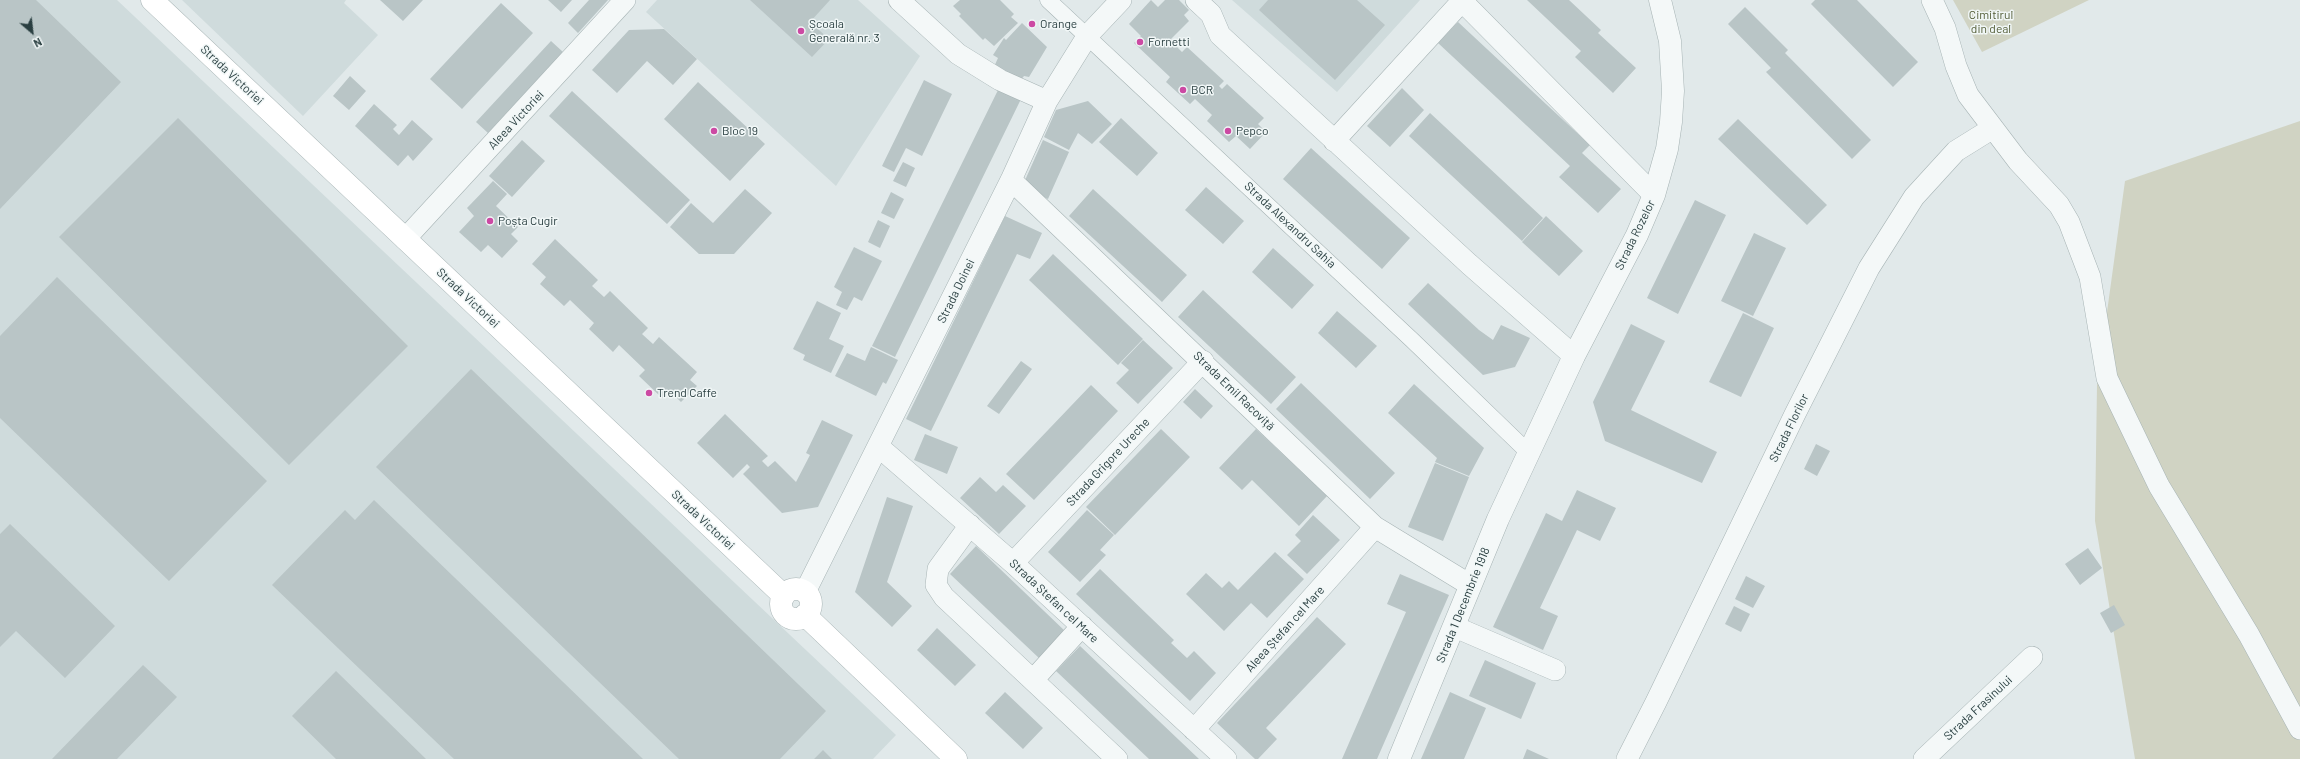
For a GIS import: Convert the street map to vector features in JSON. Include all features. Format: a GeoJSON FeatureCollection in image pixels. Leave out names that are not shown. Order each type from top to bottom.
{"type":"FeatureCollection","features":[{"type":"Feature","properties":{"kind":"main road","name":"Strada Victoriei"},"geometry":{"type":"LineString","coordinates":[[152,0],[784,596]]}},
{"type":"Feature","properties":{"kind":"main road"},"geometry":{"type":"LineString","coordinates":[[791,590],[806,592],[810,604],[805,615],[795,618],[786,614],[782,605],[784,596],[791,590]]}},
{"type":"Feature","properties":{"kind":"main road"},"geometry":{"type":"LineString","coordinates":[[805,615],[956,759]]}},
{"type":"Feature","properties":{"kind":"street","name":"Aleea Victoriei"},"geometry":{"type":"LineString","coordinates":[[405,239],[625,0]]}},
{"type":"Feature","properties":{"kind":"street"},"geometry":{"type":"LineString","coordinates":[[899,0],[958,54],[1000,80],[1047,101]]}},
{"type":"Feature","properties":{"kind":"street","name":"Strada Alexandru Sahia"},"geometry":{"type":"LineString","coordinates":[[1048,0],[1088,35],[1412,340],[1528,453]]}},
{"type":"Feature","properties":{"kind":"street","name":"Strada Doinei"},"geometry":{"type":"LineString","coordinates":[[806,592],[1011,180],[1047,101],[1088,35],[1121,0]]}},
{"type":"Feature","properties":{"kind":"street"},"geometry":{"type":"LineString","coordinates":[[1196,0],[1211,14],[1220,35],[1469,264],[1574,356]]}},
{"type":"Feature","properties":{"kind":"street","name":"Strada Rozelor"},"geometry":{"type":"LineString","coordinates":[[1528,453],[1574,356],[1637,235],[1654,195],[1667,149],[1672,122],[1673,91],[1670,42],[1660,0]]}},
{"type":"Feature","properties":{"kind":"street"},"geometry":{"type":"LineString","coordinates":[[1932,0],[1945,28],[1964,88],[2018,161],[2059,205],[2069,222],[2090,277],[2107,378],[2159,486],[2249,635],[2300,729]]}},
{"type":"Feature","properties":{"kind":"street"},"geometry":{"type":"LineString","coordinates":[[1334,141],[1462,1],[1654,195]]}},
{"type":"Feature","properties":{"kind":"street","name":"Strada Florilor"},"geometry":{"type":"LineString","coordinates":[[1627,759],[1795,414],[1869,268],[1914,196],[1956,151],[1993,128]]}},
{"type":"Feature","properties":{"kind":"street","name":"Strada Emil Racoviță"},"geometry":{"type":"LineString","coordinates":[[1011,180],[1203,361],[1375,527],[1470,585]]}},
{"type":"Feature","properties":{"kind":"street","name":"Strada Grigore Ureche"},"geometry":{"type":"LineString","coordinates":[[1013,563],[1203,361]]}},
{"type":"Feature","properties":{"kind":"street","name":"Strada Ștefan cel Mare"},"geometry":{"type":"LineString","coordinates":[[879,447],[970,525],[1082,626],[1194,730],[1217,756]]}},
{"type":"Feature","properties":{"kind":"street","name":"Strada 1 Decembrie 1918"},"geometry":{"type":"LineString","coordinates":[[1399,759],[1455,627],[1470,585],[1528,453]]}},
{"type":"Feature","properties":{"kind":"street"},"geometry":{"type":"LineString","coordinates":[[970,525],[938,569],[936,585],[944,597],[1118,759]]}},
{"type":"Feature","properties":{"kind":"street","name":"Aleea Ștefan cel Mare"},"geometry":{"type":"LineString","coordinates":[[1194,730],[1375,527]]}},
{"type":"Feature","properties":{"kind":"street"},"geometry":{"type":"LineString","coordinates":[[1033,680],[1082,626]]}},
{"type":"Feature","properties":{"kind":"street"},"geometry":{"type":"LineString","coordinates":[[1455,627],[1555,670]]}},
{"type":"Feature","properties":{"kind":"street","name":"Strada Frasinului"},"geometry":{"type":"LineString","coordinates":[[1924,759],[2032,657]]}},
{"type":"Feature","properties":{"kind":"shaded area"},"geometry":{"type":"Polygon","coordinates":[[[0,0],[117,0],[896,735],[873,759],[0,759],[0,0]]]}},
{"type":"Feature","properties":{"kind":"shaded area"},"geometry":{"type":"Polygon","coordinates":[[[182,0],[346,0],[344,3],[378,35],[303,116],[182,0]]]}},
{"type":"Feature","properties":{"kind":"shaded area"},"geometry":{"type":"Polygon","coordinates":[[[657,0],[858,0],[920,56],[836,186],[646,12],[657,0]]]}},
{"type":"Feature","properties":{"kind":"shaded area"},"geometry":{"type":"Polygon","coordinates":[[[1232,0],[1420,0],[1337,92],[1232,0]]]}},
{"type":"Feature","properties":{"kind":"green space","name":"Cimitirul din deal"},"geometry":{"type":"Polygon","coordinates":[[[1953,0],[2089,0],[1982,52],[1953,0]]]}},
{"type":"Feature","properties":{"kind":"green space"},"geometry":{"type":"Polygon","coordinates":[[[2300,121],[2300,759],[2135,759],[2095,521],[2097,385],[2125,181],[2300,121]]]}},
{"type":"Feature","properties":{"kind":"building"},"geometry":{"type":"Polygon","coordinates":[[[0,0],[36,0],[121,82],[0,209],[0,0]]]}},
{"type":"Feature","properties":{"kind":"building"},"geometry":{"type":"Polygon","coordinates":[[[380,0],[423,0],[403,21],[380,0]]]}},
{"type":"Feature","properties":{"kind":"building"},"geometry":{"type":"Polygon","coordinates":[[[548,0],[572,0],[561,12],[548,0]]]}},
{"type":"Feature","properties":{"kind":"building"},"geometry":{"type":"Polygon","coordinates":[[[589,0],[608,0],[578,33],[568,23],[589,0]]]}},
{"type":"Feature","properties":{"kind":"building","name":"Școala Generală nr. 3"},"geometry":{"type":"Polygon","coordinates":[[[750,0],[830,0],[810,22],[829,39],[812,57],[750,0]]]}},
{"type":"Feature","properties":{"kind":"building"},"geometry":{"type":"Polygon","coordinates":[[[960,0],[1000,0],[1014,14],[1011,17],[1018,23],[994,46],[985,38],[983,40],[959,16],[961,14],[953,6],[960,0]]]}},
{"type":"Feature","properties":{"kind":"building"},"geometry":{"type":"Polygon","coordinates":[[[1151,0],[1158,7],[1165,0],[1179,0],[1189,10],[1184,15],[1189,21],[1170,40],[1182,52],[1187,47],[1224,81],[1219,86],[1222,89],[1227,84],[1264,118],[1258,124],[1266,132],[1250,149],[1236,136],[1229,142],[1207,121],[1212,115],[1195,99],[1190,104],[1166,82],[1170,77],[1134,43],[1141,36],[1129,24],[1151,0]]]}},
{"type":"Feature","properties":{"kind":"building"},"geometry":{"type":"Polygon","coordinates":[[[1268,0],[1357,0],[1385,25],[1335,80],[1259,10],[1268,0]]]}},
{"type":"Feature","properties":{"kind":"building"},"geometry":{"type":"Polygon","coordinates":[[[1527,0],[1569,0],[1601,30],[1598,33],[1636,68],[1613,93],[1575,57],[1581,51],[1527,0]]]}},
{"type":"Feature","properties":{"kind":"building"},"geometry":{"type":"Polygon","coordinates":[[[1815,0],[1857,0],[1918,62],[1893,87],[1811,4],[1815,0]]]}},
{"type":"Feature","properties":{"kind":"building"},"geometry":{"type":"Polygon","coordinates":[[[501,3],[533,33],[462,109],[430,79],[501,3]]]}},
{"type":"Feature","properties":{"kind":"building"},"geometry":{"type":"Polygon","coordinates":[[[1745,7],[1788,50],[1785,53],[1871,140],[1852,159],[1766,72],[1771,68],[1728,24],[1745,7]]]}},
{"type":"Feature","properties":{"kind":"building"},"geometry":{"type":"Polygon","coordinates":[[[1458,22],[1590,145],[1582,153],[1621,189],[1598,213],[1559,177],[1570,166],[1438,43],[1458,22]]]}},
{"type":"Feature","properties":{"kind":"building"},"geometry":{"type":"Polygon","coordinates":[[[1022,23],[1047,47],[1029,77],[1024,76],[1020,81],[993,69],[998,58],[993,55],[1004,38],[1006,40],[1022,23]]]}},
{"type":"Feature","properties":{"kind":"building"},"geometry":{"type":"Polygon","coordinates":[[[664,29],[697,59],[673,85],[647,61],[617,93],[592,70],[629,30],[664,29]]]}},
{"type":"Feature","properties":{"kind":"building"},"geometry":{"type":"Polygon","coordinates":[[[551,41],[563,52],[488,133],[476,122],[551,41]]]}},
{"type":"Feature","properties":{"kind":"building"},"geometry":{"type":"Polygon","coordinates":[[[350,76],[366,91],[349,110],[333,96],[350,76]]]}},
{"type":"Feature","properties":{"kind":"building"},"geometry":{"type":"Polygon","coordinates":[[[924,80],[952,94],[922,156],[906,148],[894,172],[882,166],[924,80]]]}},
{"type":"Feature","properties":{"kind":"building","name":"Bloc 19"},"geometry":{"type":"Polygon","coordinates":[[[698,82],[765,144],[730,181],[664,119],[698,82]]]}},
{"type":"Feature","properties":{"kind":"building"},"geometry":{"type":"Polygon","coordinates":[[[999,88],[1021,99],[895,357],[872,346],[999,88]]]}},
{"type":"Feature","properties":{"kind":"building"},"geometry":{"type":"Polygon","coordinates":[[[1402,88],[1424,110],[1390,147],[1367,126],[1402,88]]]}},
{"type":"Feature","properties":{"kind":"building"},"geometry":{"type":"Polygon","coordinates":[[[572,91],[690,200],[667,224],[549,116],[572,91]]]}},
{"type":"Feature","properties":{"kind":"building"},"geometry":{"type":"Polygon","coordinates":[[[1088,101],[1112,124],[1092,144],[1078,133],[1069,150],[1044,137],[1056,110],[1088,101]]]}},
{"type":"Feature","properties":{"kind":"building"},"geometry":{"type":"Polygon","coordinates":[[[374,104],[397,125],[393,129],[399,135],[412,120],[433,139],[413,161],[408,155],[398,166],[355,126],[374,104]]]}},
{"type":"Feature","properties":{"kind":"building"},"geometry":{"type":"Polygon","coordinates":[[[1430,113],[1543,218],[1522,241],[1409,136],[1430,113]]]}},
{"type":"Feature","properties":{"kind":"building"},"geometry":{"type":"Polygon","coordinates":[[[178,118],[408,346],[289,465],[59,237],[178,118]]]}},
{"type":"Feature","properties":{"kind":"building"},"geometry":{"type":"Polygon","coordinates":[[[1121,118],[1158,153],[1137,176],[1099,142],[1121,118]]]}},
{"type":"Feature","properties":{"kind":"building"},"geometry":{"type":"Polygon","coordinates":[[[1738,119],[1827,205],[1807,225],[1718,139],[1738,119]]]}},
{"type":"Feature","properties":{"kind":"building"},"geometry":{"type":"Polygon","coordinates":[[[522,140],[545,161],[512,197],[489,176],[522,140]]]}},
{"type":"Feature","properties":{"kind":"building"},"geometry":{"type":"Polygon","coordinates":[[[1043,140],[1069,152],[1048,199],[1022,187],[1043,140]]]}},
{"type":"Feature","properties":{"kind":"building"},"geometry":{"type":"Polygon","coordinates":[[[1311,148],[1410,238],[1382,269],[1283,179],[1311,148]]]}},
{"type":"Feature","properties":{"kind":"building"},"geometry":{"type":"Polygon","coordinates":[[[903,162],[915,168],[906,187],[893,181],[903,162]]]}},
{"type":"Feature","properties":{"kind":"building","name":"Poșta Cugir"},"geometry":{"type":"Polygon","coordinates":[[[493,181],[507,194],[496,206],[518,227],[511,234],[518,241],[502,258],[488,245],[481,252],[459,232],[474,216],[467,208],[493,181]]]}},
{"type":"Feature","properties":{"kind":"building"},"geometry":{"type":"Polygon","coordinates":[[[1206,187],[1244,221],[1223,244],[1185,210],[1206,187]]]}},
{"type":"Feature","properties":{"kind":"building"},"geometry":{"type":"Polygon","coordinates":[[[745,189],[772,213],[734,254],[699,254],[670,227],[691,203],[713,223],[745,189]]]}},
{"type":"Feature","properties":{"kind":"building"},"geometry":{"type":"Polygon","coordinates":[[[1093,189],[1187,275],[1162,302],[1069,216],[1093,189]]]}},
{"type":"Feature","properties":{"kind":"building"},"geometry":{"type":"Polygon","coordinates":[[[891,192],[904,199],[894,219],[881,213],[891,192]]]}},
{"type":"Feature","properties":{"kind":"building"},"geometry":{"type":"Polygon","coordinates":[[[1695,200],[1726,215],[1678,314],[1647,298],[1695,200]]]}},
{"type":"Feature","properties":{"kind":"building"},"geometry":{"type":"Polygon","coordinates":[[[1005,216],[1042,233],[1030,259],[1017,254],[931,431],[906,419],[1005,216]]]}},
{"type":"Feature","properties":{"kind":"building"},"geometry":{"type":"Polygon","coordinates":[[[1546,216],[1583,251],[1559,276],[1522,242],[1546,216]]]}},
{"type":"Feature","properties":{"kind":"building"},"geometry":{"type":"Polygon","coordinates":[[[878,220],[890,226],[880,248],[868,242],[878,220]]]}},
{"type":"Feature","properties":{"kind":"building"},"geometry":{"type":"Polygon","coordinates":[[[1754,233],[1786,248],[1753,316],[1721,301],[1754,233]]]}},
{"type":"Feature","properties":{"kind":"building"},"geometry":{"type":"Polygon","coordinates":[[[555,239],[598,280],[592,286],[604,297],[610,291],[648,328],[642,334],[653,344],[659,337],[697,372],[690,380],[697,386],[681,402],[669,390],[662,398],[639,376],[645,370],[619,345],[613,352],[589,329],[594,323],[570,300],[564,306],[540,284],[546,277],[532,264],[555,239]]]}},
{"type":"Feature","properties":{"kind":"building"},"geometry":{"type":"Polygon","coordinates":[[[854,247],[882,261],[862,301],[854,297],[847,310],[836,305],[842,292],[834,287],[854,247]]]}},
{"type":"Feature","properties":{"kind":"building"},"geometry":{"type":"Polygon","coordinates":[[[1273,248],[1314,285],[1292,309],[1252,272],[1273,248]]]}},
{"type":"Feature","properties":{"kind":"building"},"geometry":{"type":"Polygon","coordinates":[[[1053,254],[1143,339],[1118,365],[1029,280],[1053,254]]]}},
{"type":"Feature","properties":{"kind":"building"},"geometry":{"type":"Polygon","coordinates":[[[57,277],[267,481],[169,581],[0,418],[0,336],[57,277]]]}},
{"type":"Feature","properties":{"kind":"building"},"geometry":{"type":"Polygon","coordinates":[[[1428,283],[1479,330],[1493,340],[1501,325],[1530,338],[1515,367],[1483,375],[1408,304],[1428,283]]]}},
{"type":"Feature","properties":{"kind":"building"},"geometry":{"type":"Polygon","coordinates":[[[1203,290],[1296,377],[1271,404],[1178,317],[1203,290]]]}},
{"type":"Feature","properties":{"kind":"building"},"geometry":{"type":"Polygon","coordinates":[[[817,301],[841,313],[829,339],[844,346],[831,373],[803,360],[805,355],[793,349],[817,301]]]}},
{"type":"Feature","properties":{"kind":"building"},"geometry":{"type":"Polygon","coordinates":[[[1337,311],[1377,346],[1356,368],[1318,333],[1337,311]]]}},
{"type":"Feature","properties":{"kind":"building"},"geometry":{"type":"Polygon","coordinates":[[[1743,313],[1774,328],[1741,397],[1709,382],[1743,313]]]}},
{"type":"Feature","properties":{"kind":"building"},"geometry":{"type":"Polygon","coordinates":[[[1631,324],[1665,341],[1631,410],[1717,452],[1702,483],[1605,441],[1593,402],[1631,324]]]}},
{"type":"Feature","properties":{"kind":"building"},"geometry":{"type":"Polygon","coordinates":[[[1143,340],[1173,368],[1138,404],[1116,383],[1129,370],[1121,363],[1143,340]]]}},
{"type":"Feature","properties":{"kind":"building"},"geometry":{"type":"Polygon","coordinates":[[[871,347],[898,360],[886,384],[883,382],[876,396],[835,376],[847,353],[865,361],[871,347]]]}},
{"type":"Feature","properties":{"kind":"building"},"geometry":{"type":"Polygon","coordinates":[[[1021,361],[1032,369],[999,414],[987,406],[1021,361]]]}},
{"type":"Feature","properties":{"kind":"building"},"geometry":{"type":"Polygon","coordinates":[[[471,369],[826,711],[780,759],[679,759],[376,467],[471,369]]]}},
{"type":"Feature","properties":{"kind":"building"},"geometry":{"type":"Polygon","coordinates":[[[1301,383],[1395,473],[1370,499],[1276,409],[1301,383]]]}},
{"type":"Feature","properties":{"kind":"building"},"geometry":{"type":"Polygon","coordinates":[[[1414,384],[1484,448],[1469,476],[1435,462],[1437,458],[1388,413],[1414,384]]]}},
{"type":"Feature","properties":{"kind":"building"},"geometry":{"type":"Polygon","coordinates":[[[1091,385],[1118,411],[1034,500],[1006,474],[1091,385]]]}},
{"type":"Feature","properties":{"kind":"building"},"geometry":{"type":"Polygon","coordinates":[[[1195,389],[1213,406],[1201,419],[1183,402],[1195,389]]]}},
{"type":"Feature","properties":{"kind":"building"},"geometry":{"type":"Polygon","coordinates":[[[725,414],[768,456],[762,461],[768,467],[775,461],[796,482],[810,455],[806,453],[822,420],[853,435],[818,507],[782,513],[743,474],[750,467],[747,464],[733,478],[697,443],[725,414]]]}},
{"type":"Feature","properties":{"kind":"building"},"geometry":{"type":"Polygon","coordinates":[[[1161,429],[1190,457],[1115,535],[1086,507],[1161,429]]]}},
{"type":"Feature","properties":{"kind":"building"},"geometry":{"type":"Polygon","coordinates":[[[1256,429],[1327,496],[1299,526],[1252,480],[1242,490],[1219,468],[1256,429]]]}},
{"type":"Feature","properties":{"kind":"building"},"geometry":{"type":"Polygon","coordinates":[[[925,434],[958,447],[947,474],[914,460],[925,434]]]}},
{"type":"Feature","properties":{"kind":"building"},"geometry":{"type":"Polygon","coordinates":[[[1816,444],[1830,451],[1817,476],[1804,469],[1816,444]]]}},
{"type":"Feature","properties":{"kind":"building"},"geometry":{"type":"Polygon","coordinates":[[[1435,463],[1469,477],[1443,541],[1408,527],[1435,463]]]}},
{"type":"Feature","properties":{"kind":"building"},"geometry":{"type":"Polygon","coordinates":[[[980,477],[996,492],[1003,485],[1026,506],[999,534],[960,498],[980,477]]]}},
{"type":"Feature","properties":{"kind":"building"},"geometry":{"type":"Polygon","coordinates":[[[1577,490],[1616,508],[1600,541],[1577,530],[1540,608],[1558,616],[1543,650],[1493,627],[1546,513],[1562,521],[1577,490]]]}},
{"type":"Feature","properties":{"kind":"building"},"geometry":{"type":"Polygon","coordinates":[[[887,497],[913,506],[887,582],[912,606],[892,627],[855,592],[887,497]]]}},
{"type":"Feature","properties":{"kind":"building"},"geometry":{"type":"Polygon","coordinates":[[[374,500],[643,759],[454,759],[272,585],[345,510],[355,520],[374,500]]]}},
{"type":"Feature","properties":{"kind":"building"},"geometry":{"type":"Polygon","coordinates":[[[1087,510],[1114,535],[1100,550],[1106,555],[1080,582],[1048,552],[1087,510]]]}},
{"type":"Feature","properties":{"kind":"building"},"geometry":{"type":"Polygon","coordinates":[[[1313,515],[1340,540],[1307,574],[1287,555],[1301,541],[1295,535],[1313,515]]]}},
{"type":"Feature","properties":{"kind":"building"},"geometry":{"type":"Polygon","coordinates":[[[10,524],[115,626],[65,678],[16,631],[0,647],[0,534],[10,524]]]}},
{"type":"Feature","properties":{"kind":"building"},"geometry":{"type":"Polygon","coordinates":[[[976,546],[1066,632],[1040,659],[950,574],[976,546]]]}},
{"type":"Feature","properties":{"kind":"building"},"geometry":{"type":"Polygon","coordinates":[[[2088,548],[2102,568],[2080,585],[2065,564],[2088,548]]]}},
{"type":"Feature","properties":{"kind":"building"},"geometry":{"type":"Polygon","coordinates":[[[1275,552],[1304,579],[1267,618],[1251,603],[1224,631],[1186,594],[1206,573],[1222,588],[1229,581],[1238,590],[1275,552]]]}},
{"type":"Feature","properties":{"kind":"building"},"geometry":{"type":"Polygon","coordinates":[[[1100,569],[1174,640],[1171,643],[1187,658],[1194,651],[1216,673],[1190,701],[1076,594],[1100,569]]]}},
{"type":"Feature","properties":{"kind":"building"},"geometry":{"type":"Polygon","coordinates":[[[1400,574],[1449,595],[1377,759],[1342,759],[1406,612],[1387,604],[1400,574]]]}},
{"type":"Feature","properties":{"kind":"building"},"geometry":{"type":"Polygon","coordinates":[[[1746,576],[1765,586],[1753,608],[1735,599],[1746,576]]]}},
{"type":"Feature","properties":{"kind":"building"},"geometry":{"type":"Polygon","coordinates":[[[2114,605],[2125,625],[2111,633],[2100,613],[2114,605]]]}},
{"type":"Feature","properties":{"kind":"building"},"geometry":{"type":"Polygon","coordinates":[[[1734,606],[1750,614],[1741,632],[1725,624],[1734,606]]]}},
{"type":"Feature","properties":{"kind":"building"},"geometry":{"type":"Polygon","coordinates":[[[1317,617],[1346,644],[1266,728],[1277,739],[1258,759],[1255,759],[1217,723],[1317,617]]]}},
{"type":"Feature","properties":{"kind":"building"},"geometry":{"type":"Polygon","coordinates":[[[937,628],[976,665],[955,686],[917,650],[937,628]]]}},
{"type":"Feature","properties":{"kind":"building"},"geometry":{"type":"Polygon","coordinates":[[[1080,646],[1199,759],[1149,759],[1056,671],[1080,646]]]}},
{"type":"Feature","properties":{"kind":"building"},"geometry":{"type":"Polygon","coordinates":[[[1485,660],[1536,683],[1521,719],[1469,696],[1485,660]]]}},
{"type":"Feature","properties":{"kind":"building"},"geometry":{"type":"Polygon","coordinates":[[[143,665],[177,697],[117,759],[52,759],[143,665]]]}},
{"type":"Feature","properties":{"kind":"building"},"geometry":{"type":"Polygon","coordinates":[[[336,671],[426,759],[336,759],[292,716],[336,671]]]}},
{"type":"Feature","properties":{"kind":"building"},"geometry":{"type":"Polygon","coordinates":[[[1005,692],[1043,728],[1023,749],[985,713],[1005,692]]]}},
{"type":"Feature","properties":{"kind":"building"},"geometry":{"type":"Polygon","coordinates":[[[1450,692],[1486,708],[1464,759],[1421,759],[1450,692]]]}},
{"type":"Feature","properties":{"kind":"building"},"geometry":{"type":"Polygon","coordinates":[[[1527,749],[1549,759],[1523,759],[1527,749]]]}},
{"type":"Feature","properties":{"kind":"building"},"geometry":{"type":"Polygon","coordinates":[[[823,750],[832,759],[814,759],[823,750]]]}},
{"type":"Feature","properties":{"kind":"place","name":"Orange"},"geometry":{"type":"Point","coordinates":[1032,24]}},
{"type":"Feature","properties":{"kind":"place","name":"Școala Generală nr. 3"},"geometry":{"type":"Point","coordinates":[801,31]}},
{"type":"Feature","properties":{"kind":"place","name":"Fornetti"},"geometry":{"type":"Point","coordinates":[1140,42]}},
{"type":"Feature","properties":{"kind":"place","name":"BCR"},"geometry":{"type":"Point","coordinates":[1183,90]}},
{"type":"Feature","properties":{"kind":"place","name":"Bloc 19"},"geometry":{"type":"Point","coordinates":[714,131]}},
{"type":"Feature","properties":{"kind":"place","name":"Pepco"},"geometry":{"type":"Point","coordinates":[1228,131]}},
{"type":"Feature","properties":{"kind":"place","name":"Poșta Cugir"},"geometry":{"type":"Point","coordinates":[490,221]}},
{"type":"Feature","properties":{"kind":"place","name":"Trend Caffe"},"geometry":{"type":"Point","coordinates":[649,393]}}]}
